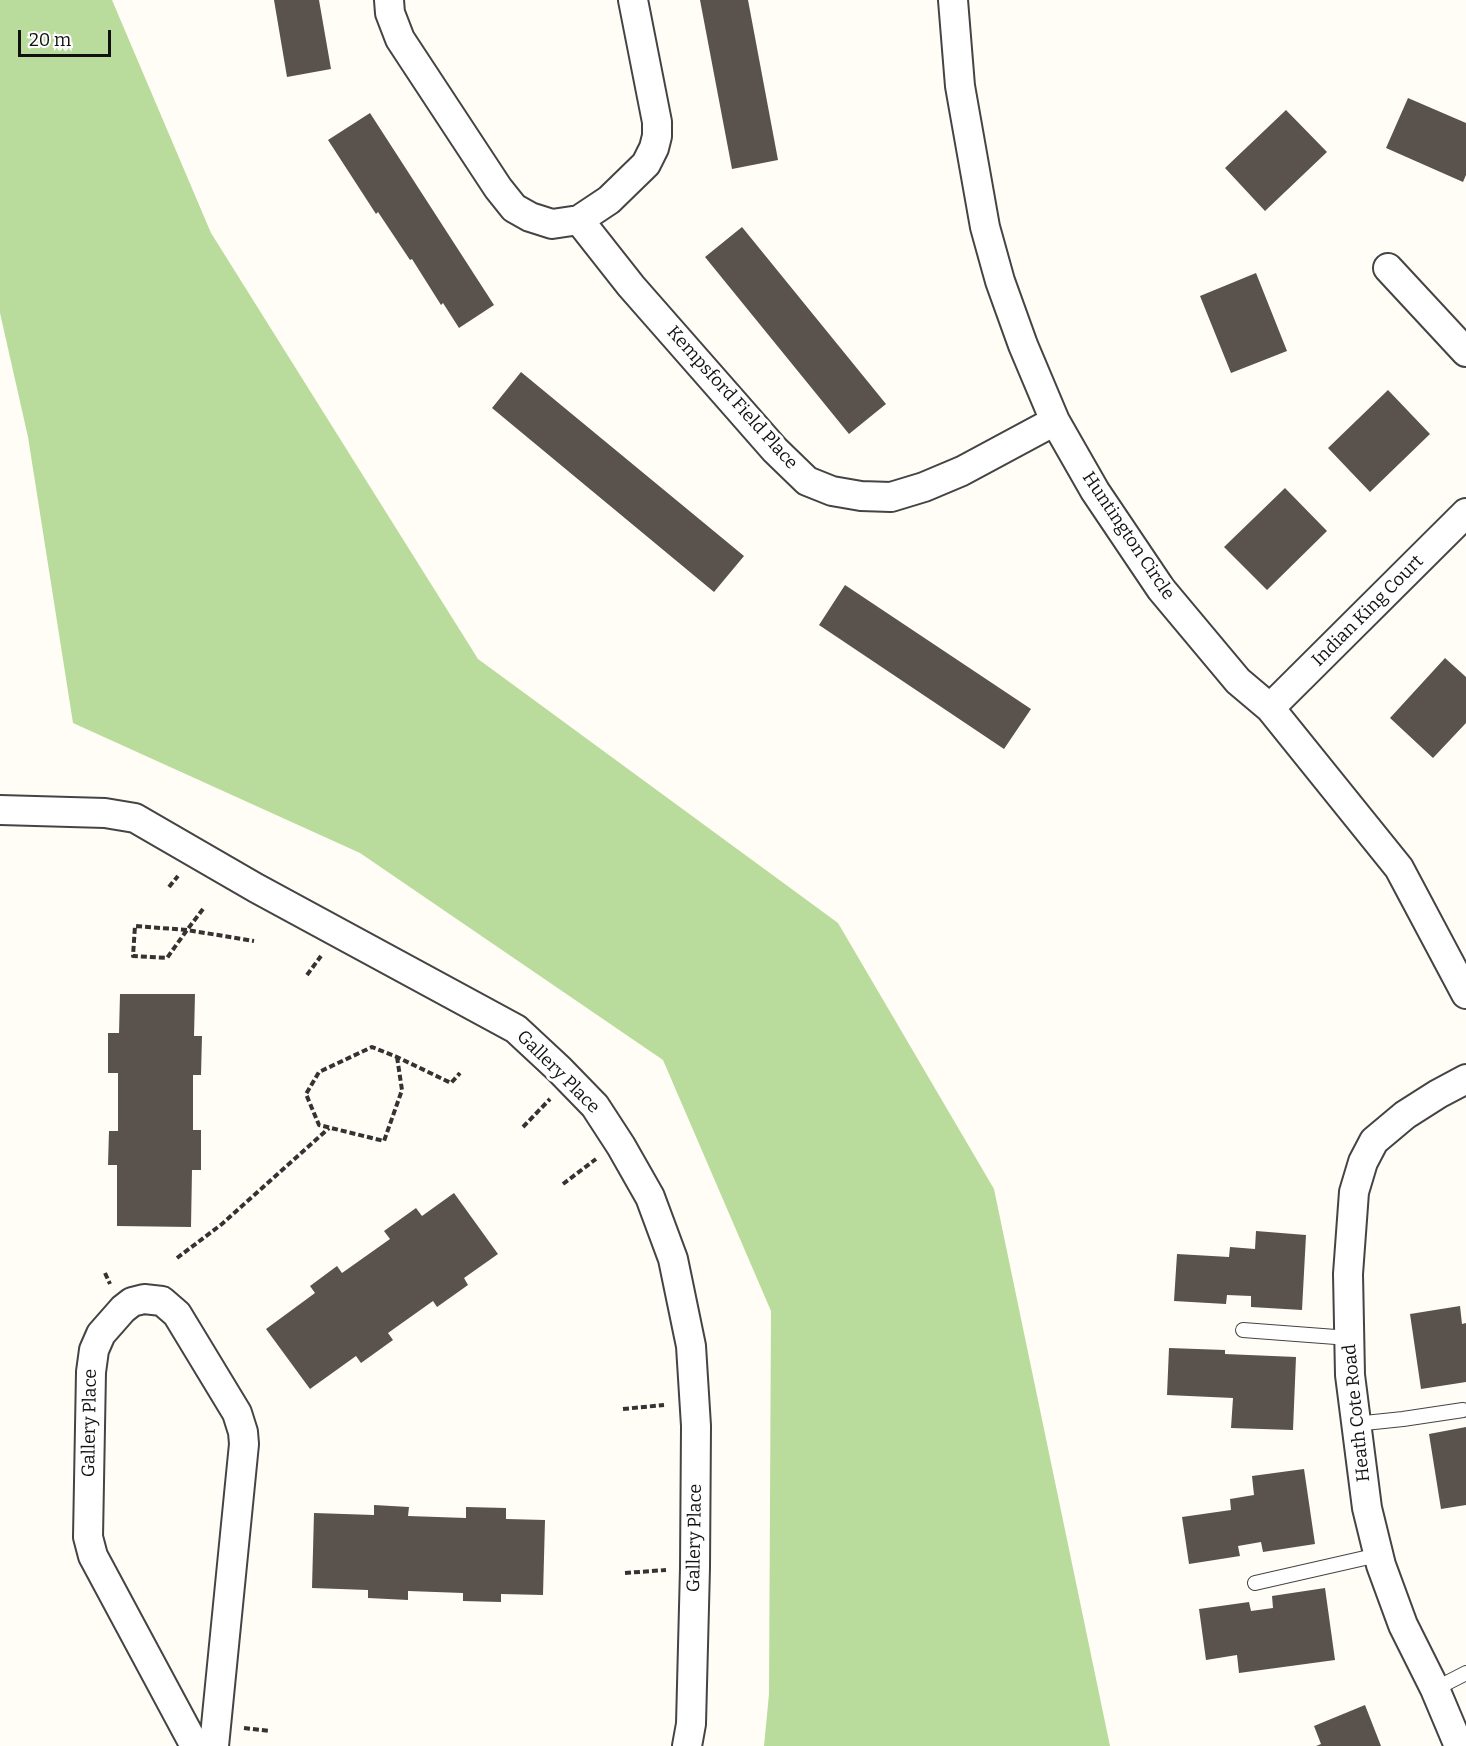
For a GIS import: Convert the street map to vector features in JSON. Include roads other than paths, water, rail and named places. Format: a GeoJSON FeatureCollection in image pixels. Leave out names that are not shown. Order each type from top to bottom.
{"type":"FeatureCollection","features":[{"type":"Feature","properties":{"kind":"street"},"geometry":{"type":"LineString","coordinates":[[388,0],[390,13],[400,39],[498,188],[514,208],[530,217],[552,224],[579,220],[609,200],[646,164],[654,148],[657,122],[633,0]]}},
{"type":"Feature","properties":{"kind":"street","name":"Huntington Circle"},"geometry":{"type":"LineString","coordinates":[[953,0],[960,86],[985,226],[1008,303],[1055,421],[1095,490],[1161,589],[1238,681],[1270,708],[1399,868],[1466,994]]}},
{"type":"Feature","properties":{"kind":"street","name":"Kempsford Field Place"},"geometry":{"type":"LineString","coordinates":[[579,220],[631,286],[776,450],[807,481],[832,491],[891,496],[924,487],[962,471],[1055,421]]}},
{"type":"Feature","properties":{"kind":"street"},"geometry":{"type":"LineString","coordinates":[[1388,268],[1466,352]]}},
{"type":"Feature","properties":{"kind":"street","name":"Indian King Court"},"geometry":{"type":"LineString","coordinates":[[1270,708],[1466,513]]}},
{"type":"Feature","properties":{"kind":"street","name":"Gallery Place"},"geometry":{"type":"LineString","coordinates":[[0,810],[105,813],[135,818],[256,888],[516,1029],[595,1106],[619,1142],[650,1197],[673,1260],[691,1346],[695,1403],[695,1568],[691,1724],[687,1746]]}},
{"type":"Feature","properties":{"kind":"street","name":"Heath Cote Road"},"geometry":{"type":"LineString","coordinates":[[1459,1746],[1403,1624],[1378,1555],[1367,1508],[1355,1424],[1350,1375],[1348,1274],[1354,1192],[1363,1162],[1374,1141],[1438,1094],[1466,1079]]}},
{"type":"Feature","properties":{"kind":"street","name":"Gallery Place"},"geometry":{"type":"LineString","coordinates":[[195,1746],[93,1556],[88,1537],[91,1372],[94,1350],[101,1334],[123,1309],[132,1302],[144,1299],[162,1301],[177,1314],[237,1413],[243,1432],[244,1444],[214,1746]]}},
{"type":"Feature","properties":{"kind":"lane"},"geometry":{"type":"LineString","coordinates":[[1243,1330],[1349,1338]]}},
{"type":"Feature","properties":{"kind":"lane"},"geometry":{"type":"LineString","coordinates":[[1355,1424],[1463,1410]]}},
{"type":"Feature","properties":{"kind":"lane"},"geometry":{"type":"LineString","coordinates":[[1256,1582],[1378,1555]]}},
{"type":"Feature","properties":{"kind":"lane"},"geometry":{"type":"LineString","coordinates":[[1434,1689],[1466,1673]]}}]}
